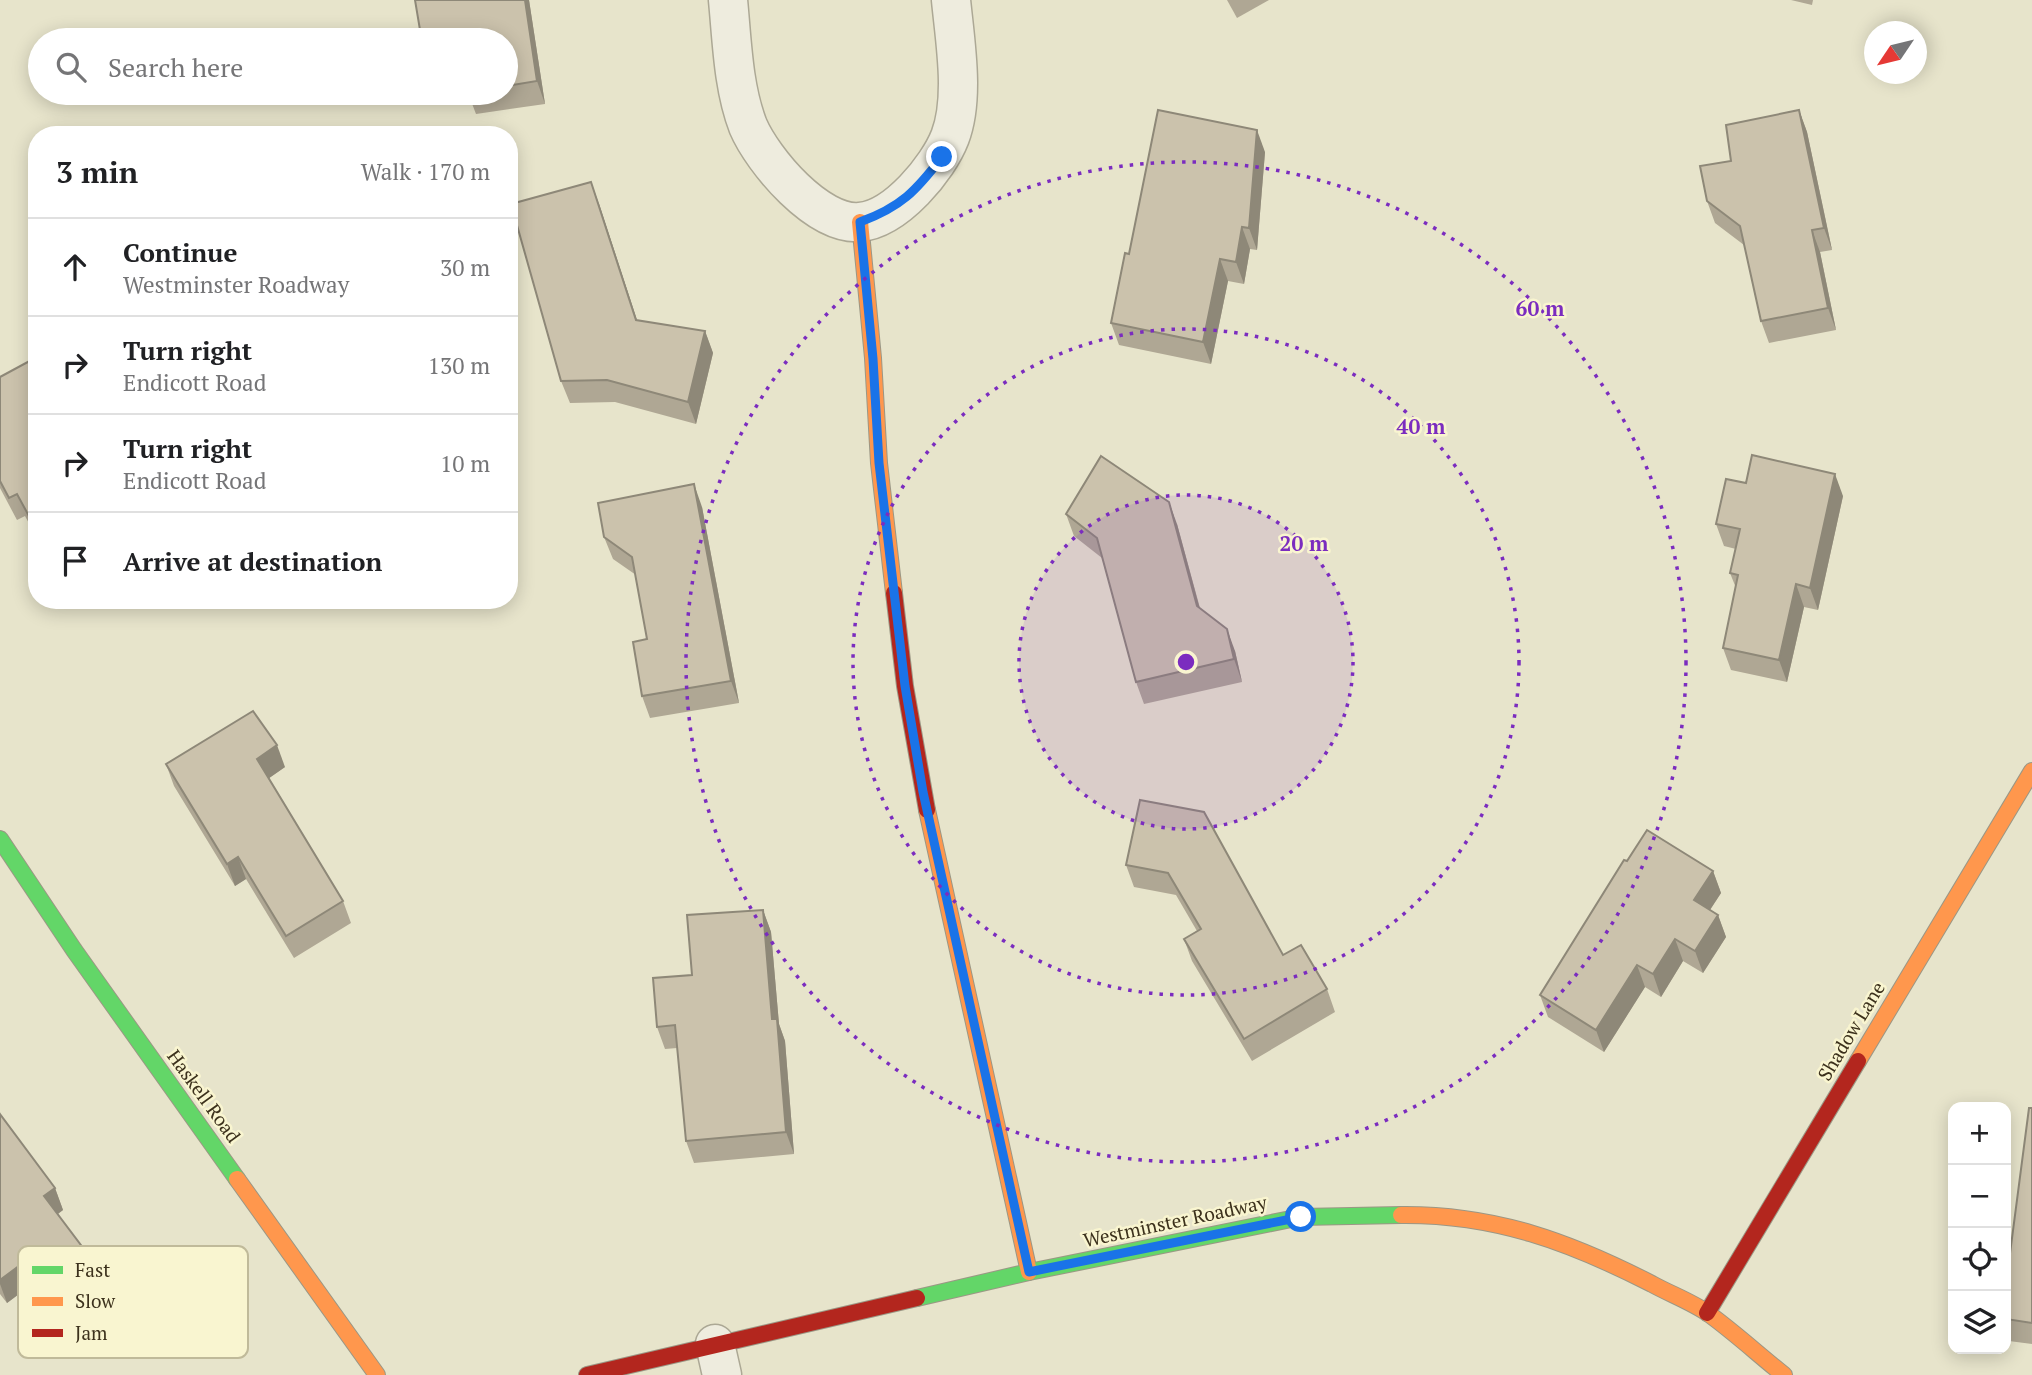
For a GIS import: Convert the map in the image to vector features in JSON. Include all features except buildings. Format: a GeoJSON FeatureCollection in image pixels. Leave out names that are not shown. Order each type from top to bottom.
{"type":"FeatureCollection","features":[{"type":"Feature","properties":{"kind":"street"},"geometry":{"type":"LineString","coordinates":[[728,0],[741,100],[756,142],[780,176],[794,190],[824,212],[860,222],[886,213],[908,197],[942,157],[951,135],[957,108],[951,0]]}},
{"type":"Feature","properties":{"kind":"street"},"geometry":{"type":"LineString","coordinates":[[860,222],[873,359],[879,463],[905,686],[923,792],[1029,1272]]}},
{"type":"Feature","properties":{"kind":"street","name":"Shadow Lane"},"geometry":{"type":"LineString","coordinates":[[1706,1313],[2032,771]]}},
{"type":"Feature","properties":{"kind":"street","name":"Haskell Road"},"geometry":{"type":"LineString","coordinates":[[0,839],[74,950],[377,1375]]}},
{"type":"Feature","properties":{"kind":"street","name":"Westminster Roadway"},"geometry":{"type":"LineString","coordinates":[[587,1375],[719,1359],[1029,1272],[1301,1217],[1424,1215],[1492,1222],[1561,1242],[1620,1268],[1706,1313],[1784,1375]]}},
{"type":"Feature","properties":{"kind":"traffic: fast"},"geometry":{"type":"LineString","coordinates":[[0,839],[74,950],[237,1179]]}},
{"type":"Feature","properties":{"kind":"traffic: fast"},"geometry":{"type":"LineString","coordinates":[[917,1298],[1029,1272],[1301,1217],[1401,1215]]}},
{"type":"Feature","properties":{"kind":"traffic: slow"},"geometry":{"type":"LineString","coordinates":[[860,222],[873,358],[879,463],[894,593]]}},
{"type":"Feature","properties":{"kind":"traffic: slow"},"geometry":{"type":"LineString","coordinates":[[1858,1061],[2032,771]]}},
{"type":"Feature","properties":{"kind":"traffic: slow"},"geometry":{"type":"LineString","coordinates":[[927,810],[1029,1272]]}},
{"type":"Feature","properties":{"kind":"traffic: slow"},"geometry":{"type":"LineString","coordinates":[[237,1179],[377,1375]]}},
{"type":"Feature","properties":{"kind":"traffic: slow"},"geometry":{"type":"LineString","coordinates":[[1401,1215],[1468,1219],[1500,1225],[1531,1233],[1591,1255],[1702,1310],[1784,1375]]}},
{"type":"Feature","properties":{"kind":"traffic: jam"},"geometry":{"type":"LineString","coordinates":[[894,593],[905,686],[927,810]]}},
{"type":"Feature","properties":{"kind":"traffic: jam"},"geometry":{"type":"LineString","coordinates":[[1707,1313],[1858,1061]]}},
{"type":"Feature","properties":{"kind":"traffic: jam"},"geometry":{"type":"LineString","coordinates":[[587,1375],[917,1298]]}},
{"type":"Feature","properties":{"kind":"route"},"geometry":{"type":"LineString","coordinates":[[942,157],[908,197],[886,213],[860,222],[873,359],[879,463],[905,686],[946,902],[1029,1272],[1301,1217]]}}]}
